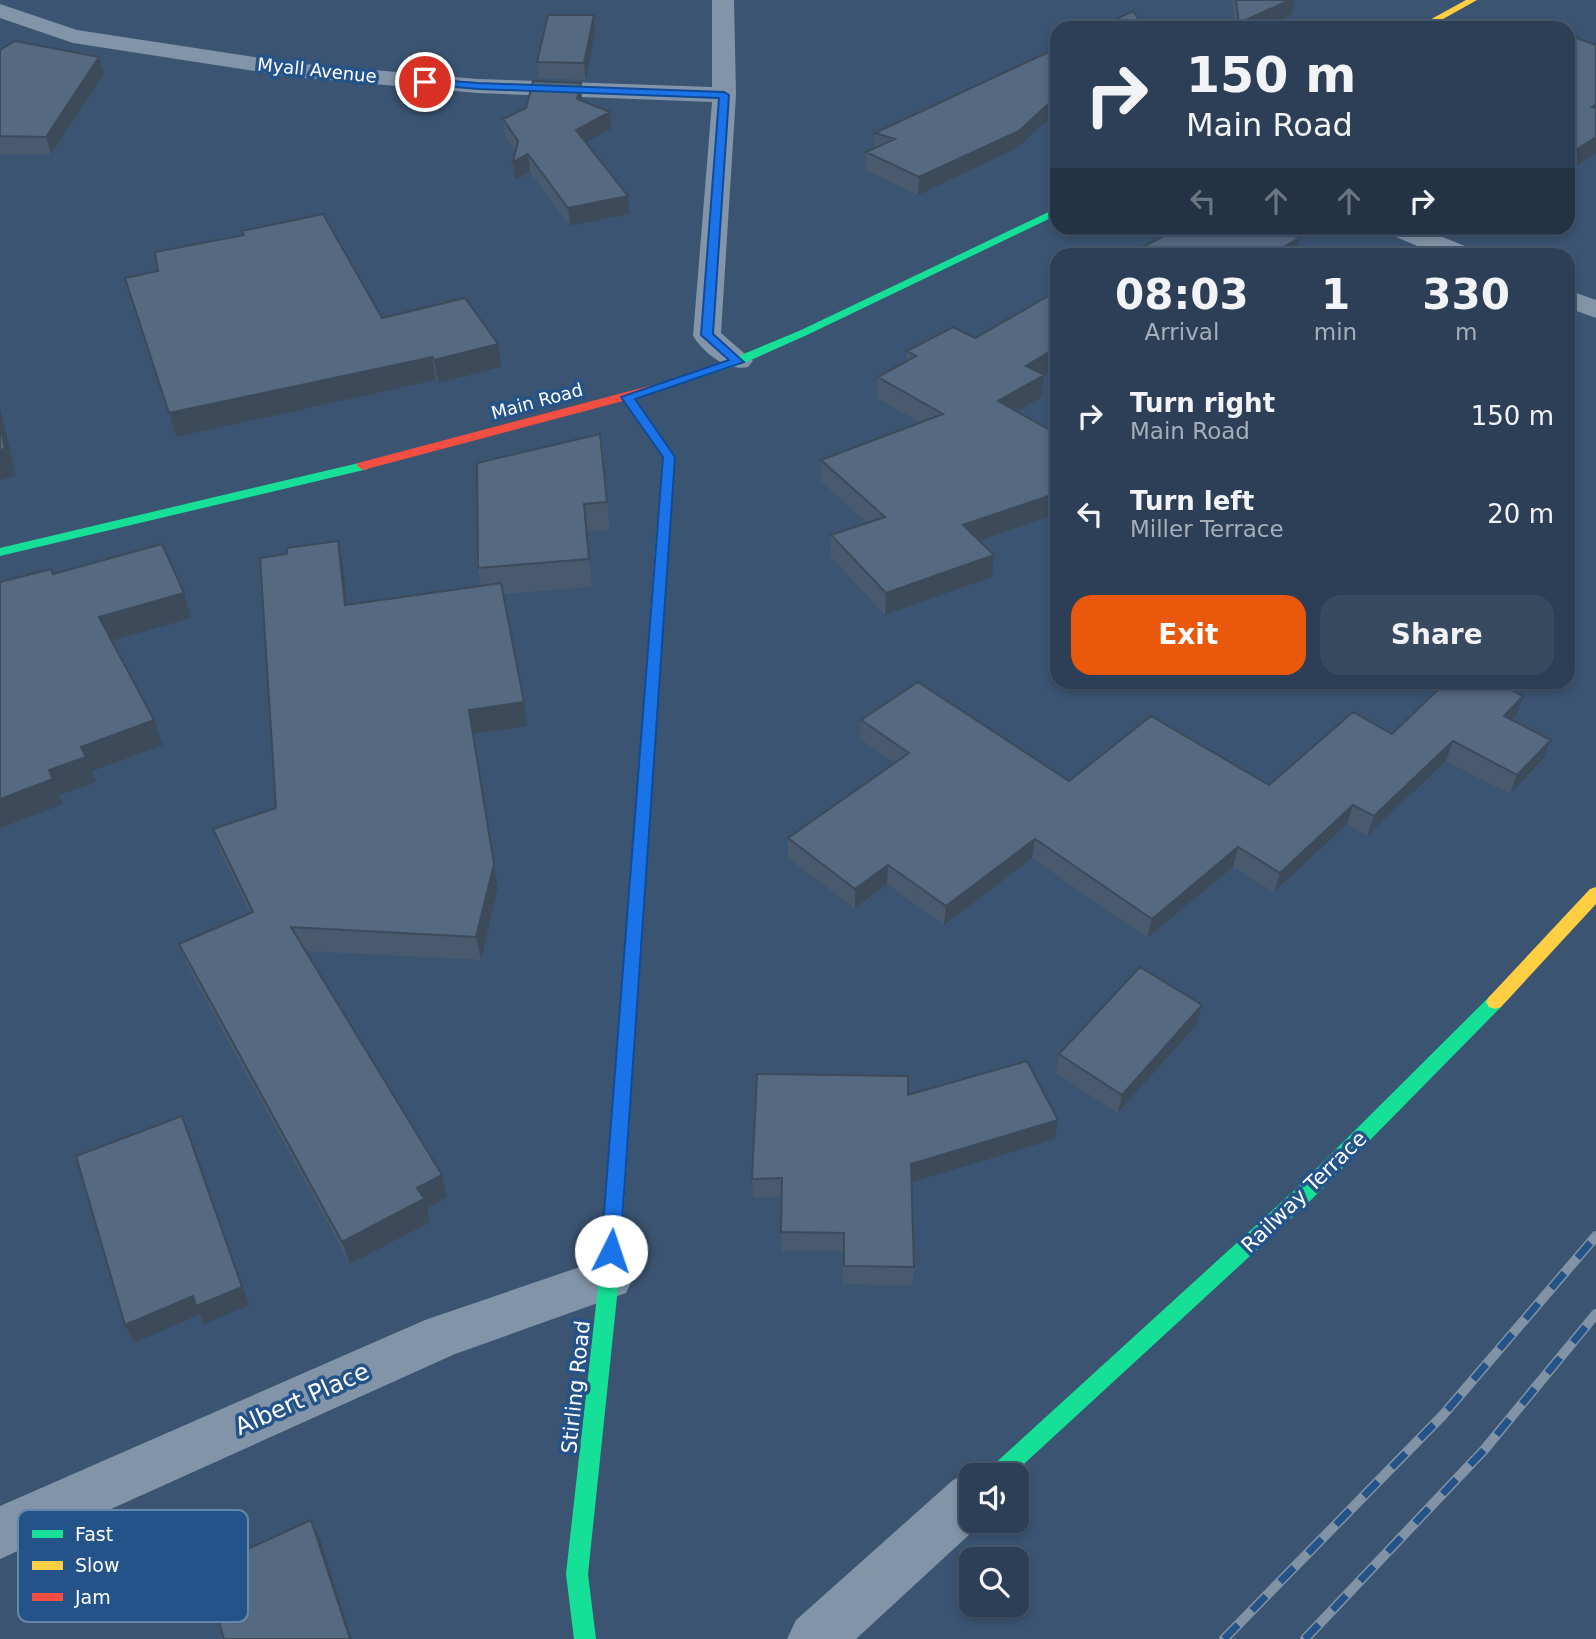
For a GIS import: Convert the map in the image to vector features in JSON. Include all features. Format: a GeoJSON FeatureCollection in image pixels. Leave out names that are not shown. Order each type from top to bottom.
{"type":"FeatureCollection","features":[{"type":"Feature","properties":{"kind":"street"},"geometry":{"type":"LineString","coordinates":[[723,0],[724,95],[707,335],[738,362]]}},
{"type":"Feature","properties":{"kind":"street"},"geometry":{"type":"LineString","coordinates":[[1434,21],[1474,0]]}},
{"type":"Feature","properties":{"kind":"street","name":"Myall Avenue"},"geometry":{"type":"LineString","coordinates":[[0,11],[73,36],[293,70],[478,86],[724,95]]}},
{"type":"Feature","properties":{"kind":"street","name":"Main Road"},"geometry":{"type":"LineString","coordinates":[[0,552],[394,459],[627,397],[738,362],[803,334],[1050,214]]}},
{"type":"Feature","properties":{"kind":"street"},"geometry":{"type":"LineString","coordinates":[[1415,235],[1446,248]]}},
{"type":"Feature","properties":{"kind":"street"},"geometry":{"type":"LineString","coordinates":[[1575,301],[1596,310]]}},
{"type":"Feature","properties":{"kind":"street","name":"Stirling Road"},"geometry":{"type":"LineString","coordinates":[[585,1639],[577,1574],[609,1278],[669,457],[627,397]]}},
{"type":"Feature","properties":{"kind":"street","name":"Railway Terrace"},"geometry":{"type":"LineString","coordinates":[[1009,1463],[1184,1306],[1444,1057],[1526,972],[1596,893]]}},
{"type":"Feature","properties":{"kind":"street","name":"Albert Place"},"geometry":{"type":"LineString","coordinates":[[52,1510],[442,1336],[609,1278]]}},
{"type":"Feature","properties":{"kind":"street"},"geometry":{"type":"LineString","coordinates":[[815,1639],[959,1509]]}},
{"type":"Feature","properties":{"kind":"street","name":"Albert Place"},"geometry":{"type":"LineString","coordinates":[[0,1533],[18,1525]]}},
{"type":"Feature","properties":{"kind":"building"},"geometry":{"type":"Polygon","coordinates":[[[1236,0],[1290,0],[1243,21],[1239,21],[1236,0]]]}},
{"type":"Feature","properties":{"kind":"building"},"geometry":{"type":"Polygon","coordinates":[[[1133,11],[1139,20],[1138,21],[1112,21],[1133,11]]]}},
{"type":"Feature","properties":{"kind":"building"},"geometry":{"type":"Polygon","coordinates":[[[548,15],[594,15],[584,63],[537,62],[548,15]]]}},
{"type":"Feature","properties":{"kind":"building"},"geometry":{"type":"Polygon","coordinates":[[[1575,38],[1596,45],[1596,104],[1592,107],[1596,108],[1596,137],[1575,150],[1575,38]]]}},
{"type":"Feature","properties":{"kind":"building"},"geometry":{"type":"Polygon","coordinates":[[[15,41],[99,57],[46,137],[0,136],[0,50],[15,41]]]}},
{"type":"Feature","properties":{"kind":"building"},"geometry":{"type":"Polygon","coordinates":[[[1050,51],[1050,102],[1019,131],[919,177],[866,152],[895,139],[875,133],[1050,51]]]}},
{"type":"Feature","properties":{"kind":"building"},"geometry":{"type":"Polygon","coordinates":[[[533,81],[581,83],[577,99],[610,112],[576,130],[628,196],[568,208],[528,154],[513,162],[518,141],[503,119],[526,108],[533,81]]]}},
{"type":"Feature","properties":{"kind":"building"},"geometry":{"type":"Polygon","coordinates":[[[323,214],[382,318],[465,298],[498,344],[434,360],[432,357],[169,413],[125,278],[158,271],[155,252],[244,235],[242,231],[323,214]]]}},
{"type":"Feature","properties":{"kind":"building"},"geometry":{"type":"Polygon","coordinates":[[[1165,235],[1292,235],[1299,238],[1282,248],[1142,248],[1165,235]]]}},
{"type":"Feature","properties":{"kind":"building"},"geometry":{"type":"Polygon","coordinates":[[[1050,295],[1050,351],[1026,366],[1044,375],[998,401],[1050,430],[1050,495],[963,525],[994,555],[886,593],[831,535],[885,517],[821,460],[943,414],[878,377],[916,356],[907,351],[953,327],[975,338],[1050,295]]]}},
{"type":"Feature","properties":{"kind":"building"},"geometry":{"type":"Polygon","coordinates":[[[0,424],[5,449],[0,450],[0,424]]]}},
{"type":"Feature","properties":{"kind":"building"},"geometry":{"type":"Polygon","coordinates":[[[600,434],[607,502],[584,504],[589,559],[478,568],[477,463],[600,434]]]}},
{"type":"Feature","properties":{"kind":"building"},"geometry":{"type":"Polygon","coordinates":[[[338,541],[345,605],[501,583],[524,702],[469,710],[494,864],[476,937],[291,927],[442,1175],[417,1188],[424,1199],[342,1242],[179,944],[253,912],[213,829],[276,808],[260,558],[287,554],[287,548],[338,541]]]}},
{"type":"Feature","properties":{"kind":"building"},"geometry":{"type":"Polygon","coordinates":[[[162,544],[184,593],[99,617],[154,720],[81,747],[86,757],[49,770],[53,779],[0,799],[0,582],[51,569],[53,574],[162,544]]]}},
{"type":"Feature","properties":{"kind":"building"},"geometry":{"type":"Polygon","coordinates":[[[918,682],[1069,781],[1151,716],[1269,785],[1353,712],[1392,734],[1439,689],[1510,689],[1523,696],[1504,716],[1551,740],[1517,775],[1453,741],[1374,816],[1353,805],[1280,873],[1238,847],[1152,919],[1035,839],[946,906],[888,865],[855,889],[788,838],[909,753],[861,720],[918,682]]]}},
{"type":"Feature","properties":{"kind":"building"},"geometry":{"type":"Polygon","coordinates":[[[1140,967],[1202,1005],[1122,1095],[1059,1054],[1140,967]]]}},
{"type":"Feature","properties":{"kind":"building"},"geometry":{"type":"Polygon","coordinates":[[[1027,1061],[1058,1120],[911,1164],[914,1267],[844,1266],[844,1233],[781,1232],[782,1178],[752,1179],[757,1074],[908,1076],[908,1095],[1027,1061]]]}},
{"type":"Feature","properties":{"kind":"building"},"geometry":{"type":"Polygon","coordinates":[[[182,1116],[242,1287],[196,1306],[193,1296],[125,1325],[76,1156],[182,1116]]]}},
{"type":"Feature","properties":{"kind":"building"},"geometry":{"type":"Polygon","coordinates":[[[311,1520],[350,1639],[224,1639],[219,1622],[248,1622],[248,1549],[311,1520]]]}},
{"type":"Feature","properties":{"kind":"railway"},"geometry":{"type":"LineString","coordinates":[[1224,1639],[1443,1415],[1596,1236]]}},
{"type":"Feature","properties":{"kind":"railway"},"geometry":{"type":"LineString","coordinates":[[1305,1639],[1484,1450],[1596,1314]]}},
{"type":"Feature","properties":{"kind":"traffic: fast"},"geometry":{"type":"LineString","coordinates":[[649,390],[738,361],[803,333],[1050,214]]}},
{"type":"Feature","properties":{"kind":"traffic: fast"},"geometry":{"type":"LineString","coordinates":[[627,397],[669,457],[661,561]]}},
{"type":"Feature","properties":{"kind":"traffic: fast"},"geometry":{"type":"LineString","coordinates":[[0,552],[363,466]]}},
{"type":"Feature","properties":{"kind":"traffic: fast"},"geometry":{"type":"LineString","coordinates":[[585,1639],[577,1574],[609,1278],[634,938]]}},
{"type":"Feature","properties":{"kind":"traffic: fast"},"geometry":{"type":"LineString","coordinates":[[1010,1463],[1305,1193],[1495,1002]]}},
{"type":"Feature","properties":{"kind":"traffic: slow"},"geometry":{"type":"LineString","coordinates":[[1433,21],[1473,0]]}},
{"type":"Feature","properties":{"kind":"traffic: slow"},"geometry":{"type":"LineString","coordinates":[[1495,1002],[1596,893]]}},
{"type":"Feature","properties":{"kind":"traffic: jam"},"geometry":{"type":"LineString","coordinates":[[363,466],[649,390]]}},
{"type":"Feature","properties":{"kind":"traffic: jam"},"geometry":{"type":"LineString","coordinates":[[634,938],[661,561]]}},
{"type":"Feature","properties":{"kind":"route"},"geometry":{"type":"LineString","coordinates":[[425,82],[724,95],[707,335],[738,362],[627,397],[669,457],[611,1251]]}}]}
